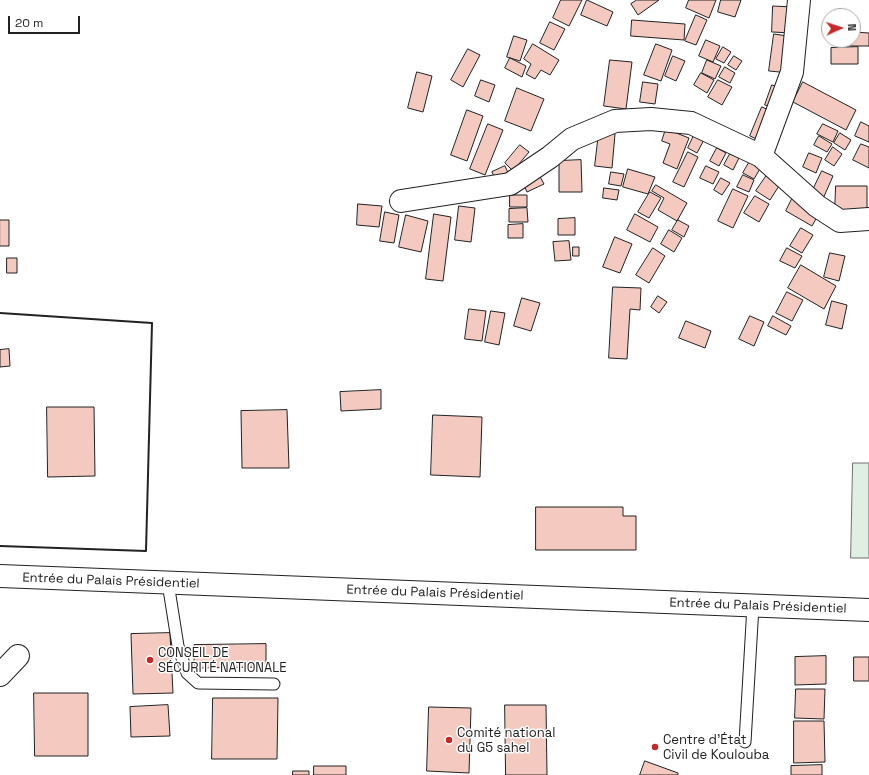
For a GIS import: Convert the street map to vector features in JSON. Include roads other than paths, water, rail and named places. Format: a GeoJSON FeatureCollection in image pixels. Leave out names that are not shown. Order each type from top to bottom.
{"type":"FeatureCollection","features":[{"type":"Feature","properties":{"kind":"street"},"geometry":{"type":"LineString","coordinates":[[761,156],[792,72],[799,0]]}},
{"type":"Feature","properties":{"kind":"street"},"geometry":{"type":"LineString","coordinates":[[401,201],[510,184],[572,139],[615,121],[651,119],[691,123],[761,156],[817,206],[840,220],[869,219]]}},
{"type":"Feature","properties":{"kind":"street","name":"Entrée du Palais Présidentiel"},"geometry":{"type":"LineString","coordinates":[[0,576],[869,610]]}},
{"type":"Feature","properties":{"kind":"street"},"geometry":{"type":"LineString","coordinates":[[0,675],[18,656]]}},
{"type":"Feature","properties":{"kind":"lane"},"geometry":{"type":"LineString","coordinates":[[168,583],[178,646],[187,673],[198,683],[274,684]]}},
{"type":"Feature","properties":{"kind":"lane"},"geometry":{"type":"LineString","coordinates":[[746,742],[753,606]]}},
{"type":"Feature","properties":{"kind":"place","name":"CONSEIL DE SÉCURITÉ NATIONALE"},"geometry":{"type":"Point","coordinates":[150,660]}},
{"type":"Feature","properties":{"kind":"place","name":"Comité national du G5 sahel"},"geometry":{"type":"Point","coordinates":[449,740]}},
{"type":"Feature","properties":{"kind":"place","name":"Centre d'État Civil de Koulouba"},"geometry":{"type":"Point","coordinates":[655,747]}}]}
